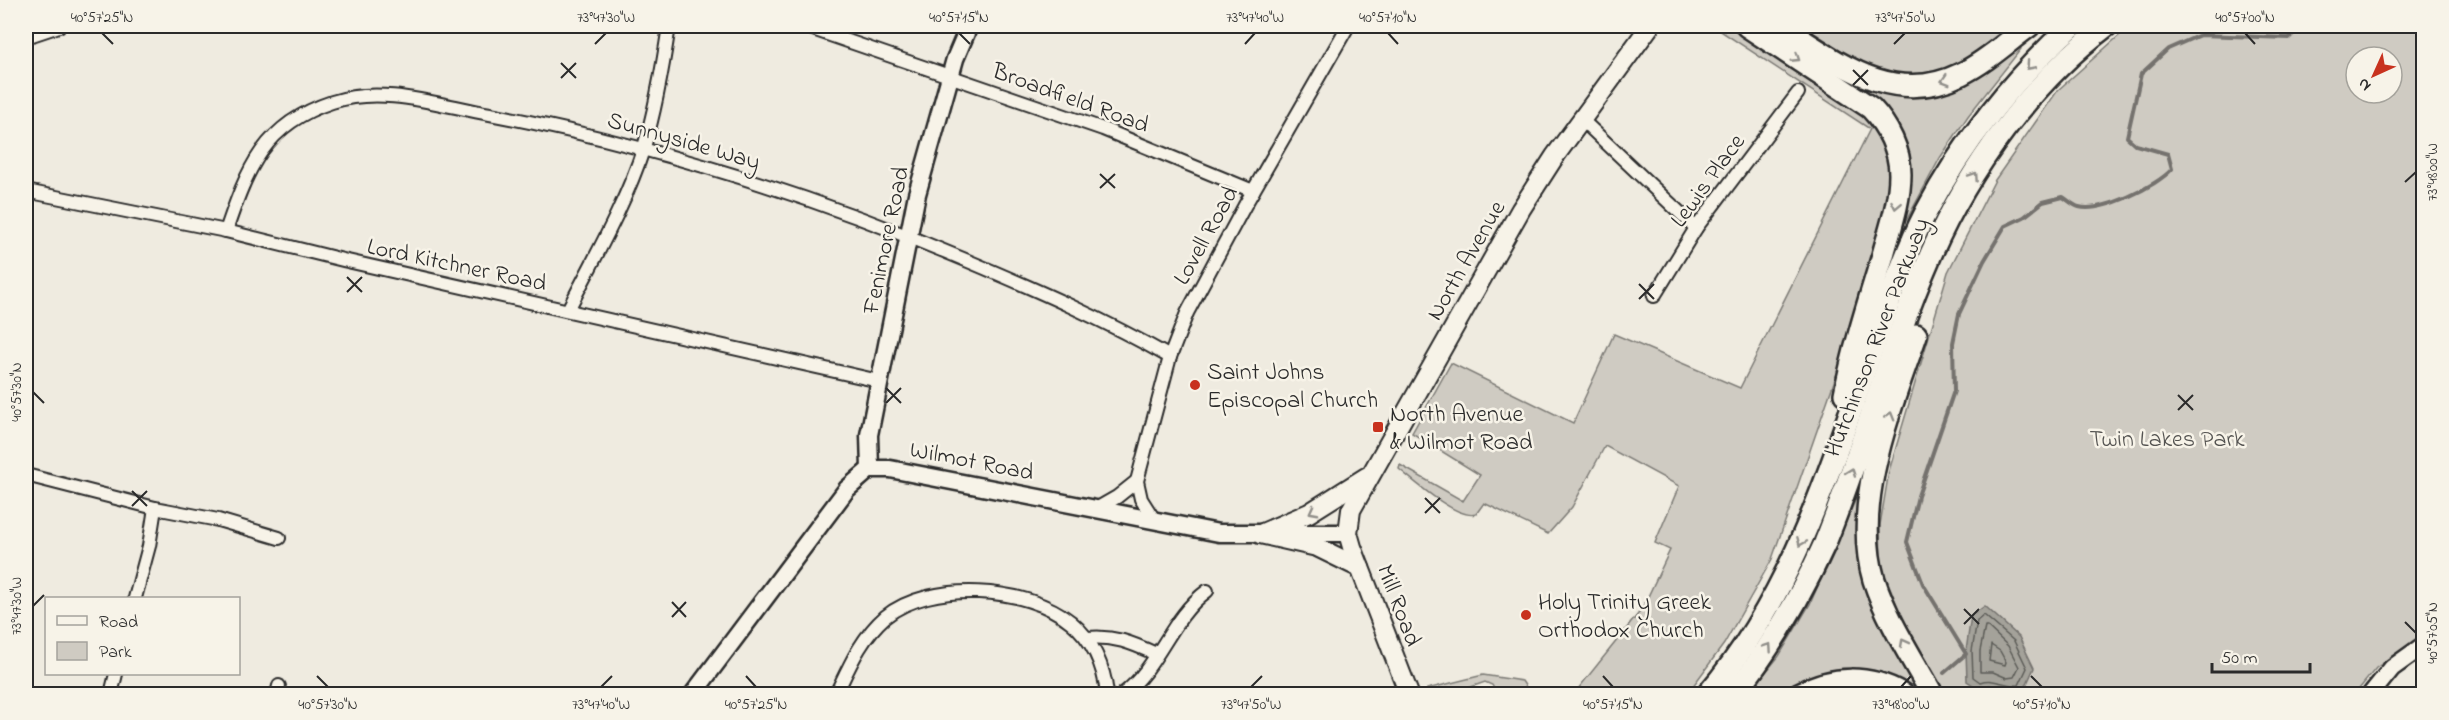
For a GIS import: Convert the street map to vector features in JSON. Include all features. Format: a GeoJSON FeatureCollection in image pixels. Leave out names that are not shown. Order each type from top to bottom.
{"type":"FeatureCollection","features":[{"type":"Feature","properties":{"kind":"highway"},"geometry":{"type":"LineString","coordinates":[[1747,26],[1871,108],[1891,137],[1899,161],[1897,201],[1851,366],[1830,467]]}},
{"type":"Feature","properties":{"kind":"highway"},"geometry":{"type":"LineString","coordinates":[[1780,26],[1851,70],[1876,80],[1905,85],[1935,83],[1960,74],[2029,26]]}},
{"type":"Feature","properties":{"kind":"highway","name":"Hutchinson River Parkway"},"geometry":{"type":"LineString","coordinates":[[1708,694],[1747,642],[1773,600],[1799,548],[1889,302],[1925,214],[1954,165],[1986,120],[2040,56],[2072,26]]}},
{"type":"Feature","properties":{"kind":"highway","name":"Hutchinson River Parkway"},"geometry":{"type":"LineString","coordinates":[[1734,694],[1782,626],[1820,554],[1921,279],[1952,210],[2013,121],[2063,63],[2106,26]]}},
{"type":"Feature","properties":{"kind":"highway"},"geometry":{"type":"LineString","coordinates":[[1932,694],[1884,605],[1874,580],[1868,548],[1868,513],[1882,441],[1952,210]]}},
{"type":"Feature","properties":{"kind":"highway"},"geometry":{"type":"LineString","coordinates":[[1799,694],[1820,685],[1848,680],[1875,683],[1902,694]]}},
{"type":"Feature","properties":{"kind":"main road","name":"North Avenue"},"geometry":{"type":"LineString","coordinates":[[1348,533],[1351,510],[1370,474],[1521,210],[1581,119],[1650,26]]}},
{"type":"Feature","properties":{"kind":"main road"},"geometry":{"type":"LineString","coordinates":[[1260,534],[1309,513],[1370,474]]}},
{"type":"Feature","properties":{"kind":"main road","name":"Mill Road"},"geometry":{"type":"LineString","coordinates":[[1348,533],[1409,694]]}},
{"type":"Feature","properties":{"kind":"main road"},"geometry":{"type":"LineString","coordinates":[[1260,534],[1317,547],[1360,568]]}},
{"type":"Feature","properties":{"kind":"street"},"geometry":{"type":"LineString","coordinates":[[26,37],[58,26]]}},
{"type":"Feature","properties":{"kind":"street"},"geometry":{"type":"LineString","coordinates":[[568,310],[601,244],[643,148],[663,66],[669,26]]}},
{"type":"Feature","properties":{"kind":"street","name":"Broadfield Road"},"geometry":{"type":"LineString","coordinates":[[804,26],[1103,129],[1253,191]]}},
{"type":"Feature","properties":{"kind":"street","name":"Fenimore Road"},"geometry":{"type":"LineString","coordinates":[[870,469],[868,440],[917,194],[951,75],[969,26]]}},
{"type":"Feature","properties":{"kind":"street","name":"Lovell Road"},"geometry":{"type":"LineString","coordinates":[[1137,481],[1170,357],[1187,313],[1347,26]]}},
{"type":"Feature","properties":{"kind":"street","name":"Lewis Place"},"geometry":{"type":"LineString","coordinates":[[1654,296],[1696,228],[1798,93]]}},
{"type":"Feature","properties":{"kind":"street","name":"Sunnyside Way"},"geometry":{"type":"LineString","coordinates":[[225,231],[247,173],[258,153],[272,138],[309,111],[333,101],[358,95],[401,97],[561,128],[643,148],[771,185],[909,236],[1042,292],[1170,357]]}},
{"type":"Feature","properties":{"kind":"street"},"geometry":{"type":"LineString","coordinates":[[1581,119],[1696,228]]}},
{"type":"Feature","properties":{"kind":"street","name":"Lord Kitchner Road"},"geometry":{"type":"LineString","coordinates":[[26,190],[225,231],[343,260],[879,381]]}},
{"type":"Feature","properties":{"kind":"street"},"geometry":{"type":"LineString","coordinates":[[693,694],[848,489],[870,469]]}},
{"type":"Feature","properties":{"kind":"street","name":"Wilmot Road"},"geometry":{"type":"LineString","coordinates":[[870,469],[891,469],[1219,533],[1348,533]]}},
{"type":"Feature","properties":{"kind":"street"},"geometry":{"type":"LineString","coordinates":[[26,475],[155,508],[218,520],[279,538]]}},
{"type":"Feature","properties":{"kind":"street"},"geometry":{"type":"LineString","coordinates":[[1096,509],[1117,497],[1137,481],[1141,499],[1155,521]]}},
{"type":"Feature","properties":{"kind":"street"},"geometry":{"type":"LineString","coordinates":[[135,597],[149,546],[155,508]]}},
{"type":"Feature","properties":{"kind":"street"},"geometry":{"type":"LineString","coordinates":[[836,694],[867,635],[886,616],[907,604],[935,594],[965,591],[998,594],[1032,603],[1056,612],[1072,623],[1087,638],[1101,664],[1107,694]]}},
{"type":"Feature","properties":{"kind":"street"},"geometry":{"type":"LineString","coordinates":[[1123,694],[1139,678],[1187,607],[1207,591]]}},
{"type":"Feature","properties":{"kind":"street"},"geometry":{"type":"LineString","coordinates":[[1087,638],[1103,636],[1119,638],[1156,654]]}},
{"type":"Feature","properties":{"kind":"street"},"geometry":{"type":"LineString","coordinates":[[2371,694],[2392,668],[2424,645]]}},
{"type":"Feature","properties":{"kind":"street"},"geometry":{"type":"LineString","coordinates":[[111,694],[116,675]]}},
{"type":"Feature","properties":{"kind":"green space"},"geometry":{"type":"Polygon","coordinates":[[[1713,26],[1732,26],[1847,100],[1872,121],[1884,141],[1892,167],[1888,205],[1856,319],[1772,559],[1724,644],[1687,694],[1574,694],[1642,609],[1670,550],[1655,543],[1679,486],[1605,446],[1572,507],[1548,534],[1484,503],[1476,514],[1458,511],[1447,506],[1399,469],[1400,465],[1463,501],[1480,475],[1412,433],[1451,363],[1573,423],[1614,334],[1740,388],[1870,129],[1713,26]]]}},
{"type":"Feature","properties":{"kind":"green space"},"geometry":{"type":"Polygon","coordinates":[[[1803,26],[2011,26],[1965,61],[1934,73],[1904,75],[1867,67],[1803,26]]]}},
{"type":"Feature","properties":{"kind":"green space","name":"Twin Lakes Park"},"geometry":{"type":"Polygon","coordinates":[[[2130,26],[2423,26],[2423,635],[2376,668],[2355,694],[1944,694],[1901,615],[1881,565],[1880,525],[1889,471],[1948,272],[1995,180],[2058,90],[2130,26]]]}},
{"type":"Feature","properties":{"kind":"green space"},"geometry":{"type":"Polygon","coordinates":[[[2017,46],[2021,49],[1968,116],[1940,158],[1899,234],[1902,146],[1829,70],[1887,91],[2017,46]]]}},
{"type":"Feature","properties":{"kind":"green space"},"geometry":{"type":"Polygon","coordinates":[[[1861,487],[1859,522],[1924,694],[1914,694],[1907,687],[1821,677],[1785,694],[1748,694],[1779,656],[1810,604],[1861,487]]]}},
{"type":"Feature","properties":{"kind":"green space"},"geometry":{"type":"Polygon","coordinates":[[[1483,675],[1522,681],[1526,687],[1520,694],[1497,694],[1492,685],[1485,682],[1451,694],[1429,694],[1427,689],[1483,675]]]}},
{"type":"Feature","properties":{"kind":"water"},"geometry":{"type":"Polygon","coordinates":[[[1985,606],[2019,637],[2034,668],[2024,690],[2005,692],[1990,685],[1979,689],[1967,681],[1966,651],[1971,616],[1985,606]]]}},
{"type":"Feature","properties":{"kind":"waterway"},"geometry":{"type":"LineString","coordinates":[[1944,673],[1966,654],[1923,584],[1907,542],[1918,496],[1954,391],[1953,343],[1959,314],[1984,261],[2005,226],[2024,217],[2043,202],[2063,197],[2079,207],[2101,206],[2142,190],[2172,169],[2168,154],[2136,145],[2127,137],[2141,74],[2168,49],[2200,35],[2289,38],[2294,33],[2295,26]]}},
{"type":"Feature","properties":{"kind":"place","name":"Saint Johns Episcopal Church"},"geometry":{"type":"Point","coordinates":[1195,385]}},
{"type":"Feature","properties":{"kind":"place","name":"North Avenue & Wilmot Road"},"geometry":{"type":"Point","coordinates":[1378,427]}},
{"type":"Feature","properties":{"kind":"place","name":"Holy Trinity Greek Orthodox Church"},"geometry":{"type":"Point","coordinates":[1526,615]}}]}
